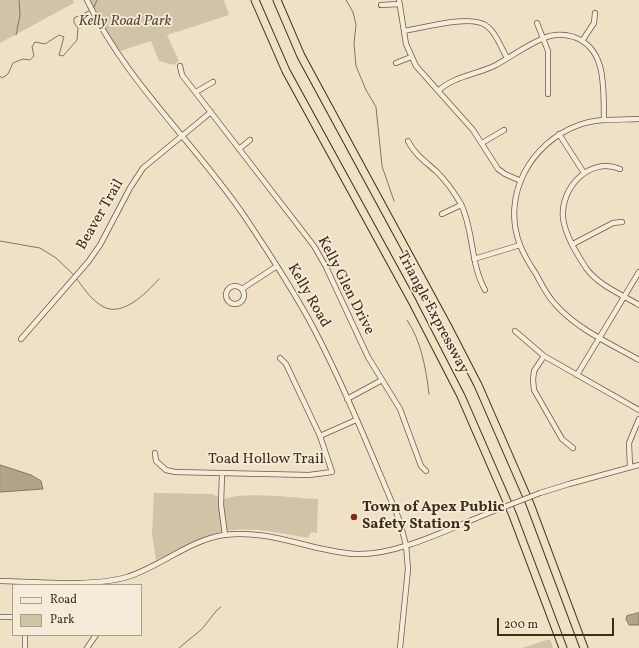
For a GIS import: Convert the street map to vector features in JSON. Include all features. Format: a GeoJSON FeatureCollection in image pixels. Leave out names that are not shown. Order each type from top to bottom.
{"type":"FeatureCollection","features":[{"type":"Feature","properties":{"kind":"highway","name":"Triangle Expressway"},"geometry":{"type":"LineString","coordinates":[[255,0],[266,29],[298,95],[419,313],[461,396],[512,513],[563,648]]}},
{"type":"Feature","properties":{"kind":"highway","name":"Triangle Expressway"},"geometry":{"type":"LineString","coordinates":[[277,0],[285,21],[314,82],[424,281],[478,385],[530,504],[584,648]]}},
{"type":"Feature","properties":{"kind":"street","name":"Kelly Road"},"geometry":{"type":"LineString","coordinates":[[87,0],[113,48],[127,69],[218,179],[277,266],[314,329],[334,369],[399,519],[406,545],[408,569],[400,648]]}},
{"type":"Feature","properties":{"kind":"street"},"geometry":{"type":"LineString","coordinates":[[381,5],[399,2],[411,57],[421,72],[473,130],[498,169],[520,181]]}},
{"type":"Feature","properties":{"kind":"street"},"geometry":{"type":"LineString","coordinates":[[582,41],[594,22],[595,13]]}},
{"type":"Feature","properties":{"kind":"street"},"geometry":{"type":"LineString","coordinates":[[404,30],[468,20],[479,21],[491,30],[507,58]]}},
{"type":"Feature","properties":{"kind":"street"},"geometry":{"type":"LineString","coordinates":[[537,23],[544,38],[549,55],[548,94]]}},
{"type":"Feature","properties":{"kind":"street"},"geometry":{"type":"LineString","coordinates":[[438,91],[449,82],[485,70],[544,38],[566,36],[582,41],[596,55],[601,68],[604,120]]}},
{"type":"Feature","properties":{"kind":"street"},"geometry":{"type":"LineString","coordinates":[[396,63],[411,57]]}},
{"type":"Feature","properties":{"kind":"street","name":"Kelly Glen Drive"},"geometry":{"type":"LineString","coordinates":[[180,66],[182,75],[314,246],[326,267],[358,337],[402,413],[421,466],[426,471]]}},
{"type":"Feature","properties":{"kind":"street"},"geometry":{"type":"LineString","coordinates":[[196,92],[213,82]]}},
{"type":"Feature","properties":{"kind":"street","name":"Beaver Trail"},"geometry":{"type":"LineString","coordinates":[[22,339],[88,262],[99,246],[130,188],[143,168],[211,112]]}},
{"type":"Feature","properties":{"kind":"street"},"geometry":{"type":"LineString","coordinates":[[639,119],[604,120],[580,124],[559,134],[537,152],[527,166],[520,181],[516,198],[515,214],[520,245],[546,292],[557,306],[570,318],[639,360]]}},
{"type":"Feature","properties":{"kind":"street"},"geometry":{"type":"LineString","coordinates":[[482,143],[504,130]]}},
{"type":"Feature","properties":{"kind":"street"},"geometry":{"type":"LineString","coordinates":[[559,134],[584,173]]}},
{"type":"Feature","properties":{"kind":"street"},"geometry":{"type":"LineString","coordinates":[[239,149],[250,140]]}},
{"type":"Feature","properties":{"kind":"street"},"geometry":{"type":"LineString","coordinates":[[408,141],[414,151],[447,183],[461,205],[470,230],[474,259],[480,281],[485,290]]}},
{"type":"Feature","properties":{"kind":"street"},"geometry":{"type":"LineString","coordinates":[[620,169],[612,166],[604,166],[584,173],[570,188],[563,207],[564,223],[586,268],[594,276],[639,305]]}},
{"type":"Feature","properties":{"kind":"street"},"geometry":{"type":"LineString","coordinates":[[442,214],[461,205]]}},
{"type":"Feature","properties":{"kind":"street"},"geometry":{"type":"LineString","coordinates":[[573,244],[613,222],[622,222]]}},
{"type":"Feature","properties":{"kind":"street"},"geometry":{"type":"LineString","coordinates":[[474,259],[520,245]]}},
{"type":"Feature","properties":{"kind":"street"},"geometry":{"type":"LineString","coordinates":[[242,289],[277,266]]}},
{"type":"Feature","properties":{"kind":"street"},"geometry":{"type":"LineString","coordinates":[[577,375],[639,272]]}},
{"type":"Feature","properties":{"kind":"street"},"geometry":{"type":"LineString","coordinates":[[515,332],[544,356],[639,410]]}},
{"type":"Feature","properties":{"kind":"street"},"geometry":{"type":"LineString","coordinates":[[544,356],[534,371],[533,387],[562,439],[573,448]]}},
{"type":"Feature","properties":{"kind":"street","name":"Toad Hollow Trail"},"geometry":{"type":"LineString","coordinates":[[155,454],[156,462],[166,470],[175,472],[309,475],[332,472],[320,436],[286,364],[280,358]]}},
{"type":"Feature","properties":{"kind":"street"},"geometry":{"type":"LineString","coordinates":[[347,399],[382,380]]}},
{"type":"Feature","properties":{"kind":"street"},"geometry":{"type":"LineString","coordinates":[[630,467],[628,443],[639,419]]}},
{"type":"Feature","properties":{"kind":"street"},"geometry":{"type":"LineString","coordinates":[[320,436],[356,420]]}},
{"type":"Feature","properties":{"kind":"street"},"geometry":{"type":"LineString","coordinates":[[0,582],[24,583],[115,580],[147,569],[203,542],[225,535],[246,533],[262,534],[355,554],[384,551],[406,545],[540,493],[639,465]]}},
{"type":"Feature","properties":{"kind":"street"},"geometry":{"type":"LineString","coordinates":[[222,473],[221,505],[225,535]]}},
{"type":"Feature","properties":{"kind":"street"},"geometry":{"type":"LineString","coordinates":[[0,617],[12,617]]}},
{"type":"Feature","properties":{"kind":"street"},"geometry":{"type":"LineString","coordinates":[[24,636],[24,648]]}},
{"type":"Feature","properties":{"kind":"street"},"geometry":{"type":"LineString","coordinates":[[87,648],[95,636]]}},
{"type":"Feature","properties":{"kind":"green space"},"geometry":{"type":"Polygon","coordinates":[[[0,0],[73,0],[74,3],[0,43],[0,0]]]}},
{"type":"Feature","properties":{"kind":"green space","name":"Kelly Road Park"},"geometry":{"type":"Polygon","coordinates":[[[85,0],[224,0],[229,15],[167,35],[179,61],[174,65],[159,61],[151,41],[120,51],[104,34],[95,21],[87,7],[85,0]]]}},
{"type":"Feature","properties":{"kind":"green space"},"geometry":{"type":"Polygon","coordinates":[[[154,493],[212,494],[224,499],[245,495],[257,495],[318,499],[317,533],[311,532],[308,538],[253,530],[224,531],[204,537],[156,560],[152,534],[154,493]]]}},
{"type":"Feature","properties":{"kind":"green space"},"geometry":{"type":"Polygon","coordinates":[[[550,639],[553,648],[522,648],[550,639]]]}},
{"type":"Feature","properties":{"kind":"shaded area"},"geometry":{"type":"Polygon","coordinates":[[[0,465],[31,475],[41,481],[43,489],[0,492],[0,465]]]}},
{"type":"Feature","properties":{"kind":"shaded area"},"geometry":{"type":"Polygon","coordinates":[[[639,613],[639,625],[629,625],[626,619],[627,616],[639,613]]]}},
{"type":"Feature","properties":{"kind":"waterway"},"geometry":{"type":"LineString","coordinates":[[16,35],[20,15],[19,0]]}},
{"type":"Feature","properties":{"kind":"waterway"},"geometry":{"type":"LineString","coordinates":[[94,7],[97,0]]}},
{"type":"Feature","properties":{"kind":"waterway"},"geometry":{"type":"LineString","coordinates":[[346,0],[353,12],[356,25],[354,43],[356,66],[366,90],[376,107],[382,166],[394,201]]}},
{"type":"Feature","properties":{"kind":"waterway"},"geometry":{"type":"LineString","coordinates":[[0,76],[2,78],[8,74],[13,63],[23,59],[30,60],[34,56],[32,47],[35,42],[45,44],[59,35],[64,37],[59,55],[63,56],[77,40],[78,28],[74,23],[74,18],[91,10]]}},
{"type":"Feature","properties":{"kind":"waterway"},"geometry":{"type":"LineString","coordinates":[[0,241],[40,248],[56,258],[74,275]]}},
{"type":"Feature","properties":{"kind":"waterway"},"geometry":{"type":"LineString","coordinates":[[76,278],[86,292],[95,301],[107,308],[115,309],[124,307],[140,298],[159,279]]}},
{"type":"Feature","properties":{"kind":"waterway"},"geometry":{"type":"LineString","coordinates":[[407,320],[416,337],[422,355],[429,394]]}},
{"type":"Feature","properties":{"kind":"waterway"},"geometry":{"type":"LineString","coordinates":[[179,648],[202,629],[221,607]]}},
{"type":"Feature","properties":{"kind":"place","name":"Town of Apex Public Safety Station 5"},"geometry":{"type":"Point","coordinates":[354,517]}}]}
